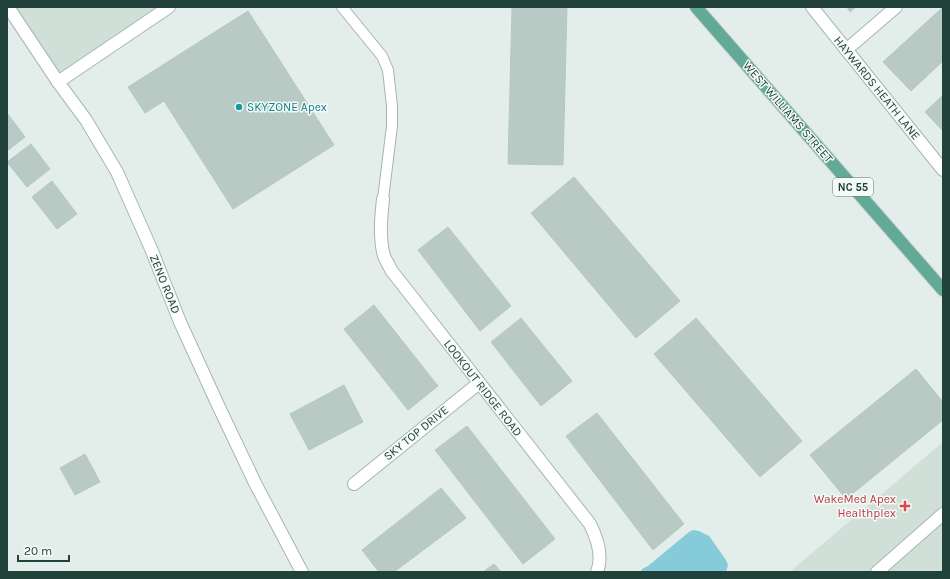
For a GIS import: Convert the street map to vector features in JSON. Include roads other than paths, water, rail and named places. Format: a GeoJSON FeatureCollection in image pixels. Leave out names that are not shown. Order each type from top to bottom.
{"type":"FeatureCollection","features":[{"type":"Feature","properties":{"kind":"main road","name":"WEST WILLIAMS STREET"},"geometry":{"type":"LineString","coordinates":[[696,7],[943,290]]}},
{"type":"Feature","properties":{"kind":"street","name":"ZENO ROAD"},"geometry":{"type":"LineString","coordinates":[[8,7],[58,82],[86,120],[117,172],[152,251],[180,322],[214,396],[255,483],[302,572]]}},
{"type":"Feature","properties":{"kind":"street"},"geometry":{"type":"LineString","coordinates":[[58,82],[169,7]]}},
{"type":"Feature","properties":{"kind":"street","name":"HAYWARDS HEATH LANE"},"geometry":{"type":"LineString","coordinates":[[812,7],[943,170]]}},
{"type":"Feature","properties":{"kind":"street"},"geometry":{"type":"LineString","coordinates":[[846,50],[896,7]]}},
{"type":"Feature","properties":{"kind":"street","name":"LOOKOUT RIDGE ROAD"},"geometry":{"type":"LineString","coordinates":[[383,199],[381,230],[382,246],[391,270],[590,524],[595,533],[598,544],[599,558],[597,572]]}},
{"type":"Feature","properties":{"kind":"street","name":"SKY TOP DRIVE"},"geometry":{"type":"LineString","coordinates":[[354,484],[479,383]]}},
{"type":"Feature","properties":{"kind":"street"},"geometry":{"type":"LineString","coordinates":[[877,572],[943,514]]}},
{"type":"Feature","properties":{"kind":"lane"},"geometry":{"type":"LineString","coordinates":[[342,7],[382,56],[388,70],[392,106],[392,126],[383,199]]}},
{"type":"Feature","properties":{"kind":"water"},"geometry":{"type":"Polygon","coordinates":[[[693,530],[709,536],[726,560],[728,565],[726,572],[641,572],[642,569],[648,566],[693,530]]]}},
{"type":"Feature","properties":{"kind":"place","name":"SKYZONE Apex"},"geometry":{"type":"Point","coordinates":[239,107]}},
{"type":"Feature","properties":{"kind":"place","name":"WakeMed Apex Healthplex"},"geometry":{"type":"Point","coordinates":[905,506]}}]}
